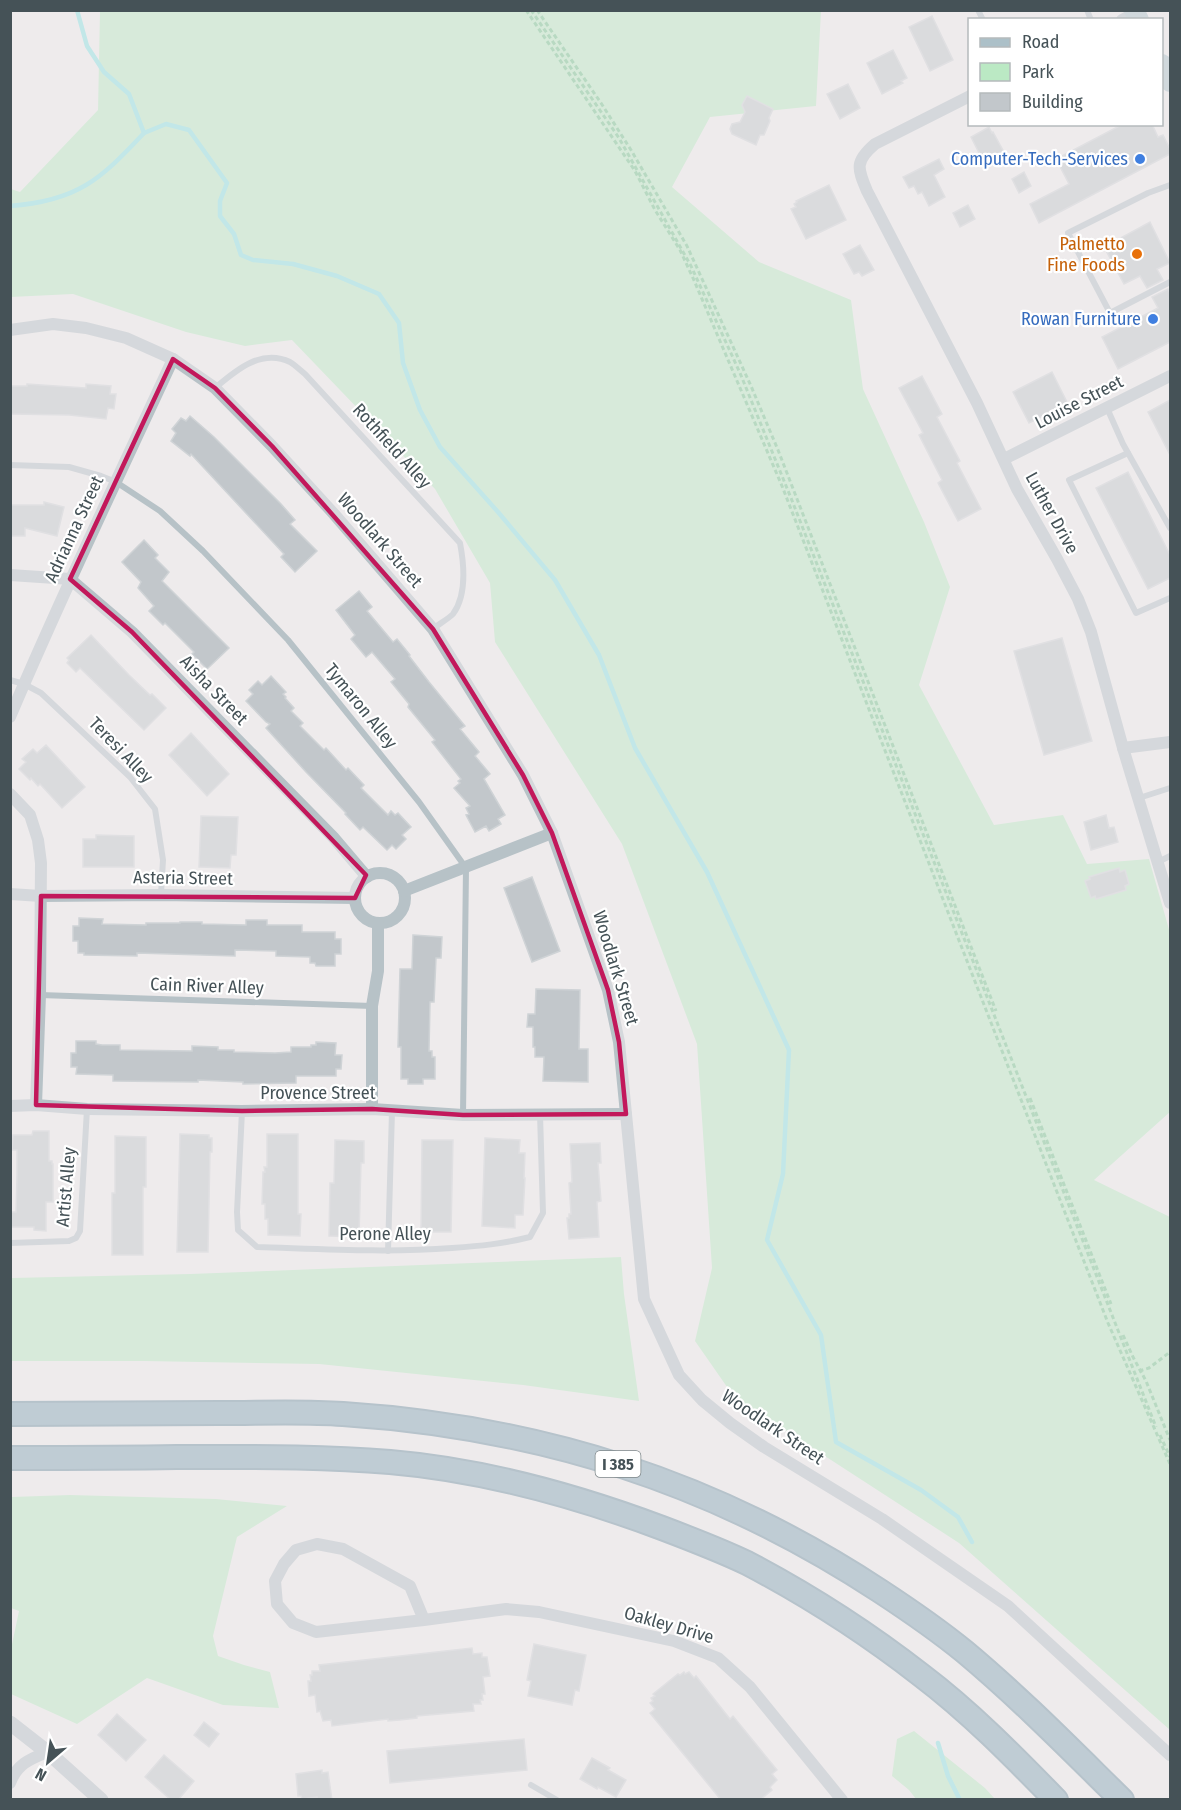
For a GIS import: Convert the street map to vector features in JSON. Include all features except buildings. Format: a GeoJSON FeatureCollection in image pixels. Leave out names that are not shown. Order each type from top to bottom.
{"type":"FeatureCollection","features":[{"type":"Feature","properties":{"kind":"highway","name":"I 385"},"geometry":{"type":"LineString","coordinates":[[10,1414],[314,1412],[407,1419],[477,1429],[555,1446],[640,1471],[701,1494],[771,1527],[836,1562],[902,1606],[964,1651],[1050,1729],[1122,1800]]}},
{"type":"Feature","properties":{"kind":"highway","name":"I 385"},"geometry":{"type":"LineString","coordinates":[[10,1458],[308,1457],[391,1462],[460,1470],[577,1498],[640,1519],[712,1548],[745,1562],[794,1590],[879,1644],[923,1676],[1009,1752],[1056,1800]]}},
{"type":"Feature","properties":{"kind":"main road"},"geometry":{"type":"LineString","coordinates":[[1163,68],[1170,82]]}},
{"type":"Feature","properties":{"kind":"street","name":"Luther Drive"},"geometry":{"type":"LineString","coordinates":[[968,97],[875,144],[864,153],[860,174],[977,403],[1017,489],[1077,599],[1091,632],[1170,903]]}},
{"type":"Feature","properties":{"kind":"street","name":"Woodlark Street"},"geometry":{"type":"LineString","coordinates":[[10,330],[52,324],[86,328],[126,338],[174,359],[215,388],[303,480],[433,629],[524,775],[552,833],[608,990],[619,1042],[645,1299],[679,1375],[702,1400],[730,1423],[882,1520],[1008,1606],[1170,1755]]}},
{"type":"Feature","properties":{"kind":"street","name":"Adrianna Street"},"geometry":{"type":"LineString","coordinates":[[10,717],[70,579],[174,359]]}},
{"type":"Feature","properties":{"kind":"street","name":"Louise Street"},"geometry":{"type":"LineString","coordinates":[[1004,459],[1170,376]]}},
{"type":"Feature","properties":{"kind":"street"},"geometry":{"type":"LineString","coordinates":[[10,575],[70,579]]}},
{"type":"Feature","properties":{"kind":"street","name":"Aisha Street"},"geometry":{"type":"LineString","coordinates":[[70,579],[132,632],[333,837],[367,877]]}},
{"type":"Feature","properties":{"kind":"street"},"geometry":{"type":"LineString","coordinates":[[1123,748],[1170,742]]}},
{"type":"Feature","properties":{"kind":"street"},"geometry":{"type":"LineString","coordinates":[[10,794],[30,815],[38,840],[41,896],[36,1105]]}},
{"type":"Feature","properties":{"kind":"street"},"geometry":{"type":"LineString","coordinates":[[404,891],[552,833]]}},
{"type":"Feature","properties":{"kind":"street"},"geometry":{"type":"LineString","coordinates":[[380,874],[392,876],[404,891],[405,901],[402,910],[395,918],[387,922],[378,923],[363,916],[356,905],[358,886],[367,877],[380,874]]}},
{"type":"Feature","properties":{"kind":"street","name":"Asteria Street"},"geometry":{"type":"LineString","coordinates":[[10,894],[356,898]]}},
{"type":"Feature","properties":{"kind":"street"},"geometry":{"type":"LineString","coordinates":[[372,1109],[372,1006],[378,971],[378,923]]}},
{"type":"Feature","properties":{"kind":"street","name":"Provence Street"},"geometry":{"type":"LineString","coordinates":[[10,1106],[242,1111],[372,1109],[463,1115],[626,1114]]}},
{"type":"Feature","properties":{"kind":"street","name":"Oakley Drive"},"geometry":{"type":"LineString","coordinates":[[424,1620],[410,1586],[343,1549],[317,1544],[296,1550],[274,1581],[277,1604],[293,1623],[316,1632],[424,1620],[506,1609],[539,1612],[674,1641],[718,1658],[750,1687],[842,1800]]}},
{"type":"Feature","properties":{"kind":"street"},"geometry":{"type":"LineString","coordinates":[[10,1724],[47,1752],[101,1800]]}},
{"type":"Feature","properties":{"kind":"street"},"geometry":{"type":"LineString","coordinates":[[10,1783],[22,1763],[47,1752]]}},
{"type":"Feature","properties":{"kind":"lane"},"geometry":{"type":"LineString","coordinates":[[1170,185],[1148,193],[1068,232],[1110,313],[1170,282]]}},
{"type":"Feature","properties":{"kind":"lane","name":"Rothfield Alley"},"geometry":{"type":"LineString","coordinates":[[215,388],[238,368],[251,361],[274,358],[290,362],[305,374],[460,543],[465,565],[462,592],[453,613],[433,629]]}},
{"type":"Feature","properties":{"kind":"lane"},"geometry":{"type":"LineString","coordinates":[[1107,408],[1128,453],[1170,528]]}},
{"type":"Feature","properties":{"kind":"lane"},"geometry":{"type":"LineString","coordinates":[[1128,453],[1069,480],[1136,613],[1170,598]]}},
{"type":"Feature","properties":{"kind":"lane","name":"Tymaron Alley"},"geometry":{"type":"LineString","coordinates":[[10,465],[69,467],[101,476],[116,482],[160,511],[288,640],[419,802],[466,868]]}},
{"type":"Feature","properties":{"kind":"lane","name":"Teresi Alley"},"geometry":{"type":"LineString","coordinates":[[10,680],[41,693],[130,777],[155,809],[163,860],[161,895]]}},
{"type":"Feature","properties":{"kind":"lane"},"geometry":{"type":"LineString","coordinates":[[1138,798],[1170,788]]}},
{"type":"Feature","properties":{"kind":"lane"},"geometry":{"type":"LineString","coordinates":[[1158,862],[1170,856]]}},
{"type":"Feature","properties":{"kind":"lane"},"geometry":{"type":"LineString","coordinates":[[463,1115],[466,868]]}},
{"type":"Feature","properties":{"kind":"lane","name":"Cain River Alley"},"geometry":{"type":"LineString","coordinates":[[40,995],[372,1006]]}},
{"type":"Feature","properties":{"kind":"lane","name":"Artist Alley"},"geometry":{"type":"LineString","coordinates":[[10,1243],[69,1241],[76,1238],[80,1231],[87,1109]]}},
{"type":"Feature","properties":{"kind":"lane","name":"Perone Alley"},"geometry":{"type":"LineString","coordinates":[[242,1111],[238,1230],[257,1247],[388,1251],[504,1244],[530,1237],[543,1213],[540,1114]]}},
{"type":"Feature","properties":{"kind":"lane"},"geometry":{"type":"LineString","coordinates":[[388,1251],[392,1111]]}},
{"type":"Feature","properties":{"kind":"lane"},"geometry":{"type":"LineString","coordinates":[[531,1785],[557,1800]]}},
{"type":"Feature","properties":{"kind":"path"},"geometry":{"type":"LineString","coordinates":[[526,10],[635,171],[655,210],[680,250],[782,486],[1108,1323],[1170,1464]]}},
{"type":"Feature","properties":{"kind":"path"},"geometry":{"type":"LineString","coordinates":[[531,10],[619,138],[691,266],[740,373],[805,531],[1157,1429],[1170,1457]]}},
{"type":"Feature","properties":{"kind":"path"},"geometry":{"type":"LineString","coordinates":[[537,10],[601,103],[655,190],[695,263],[751,386],[1118,1323],[1170,1440]]}},
{"type":"Feature","properties":{"kind":"path"},"geometry":{"type":"LineString","coordinates":[[1136,1372],[1149,1368],[1170,1352]]}},
{"type":"Feature","properties":{"kind":"highlighted area"},"geometry":{"type":"Polygon","coordinates":[[[173,359],[215,388],[272,446],[433,629],[523,775],[552,833],[608,990],[619,1042],[626,1114],[463,1115],[372,1109],[242,1111],[36,1105],[41,896],[355,898],[366,875],[132,632],[70,579],[173,359]]]}},
{"type":"Feature","properties":{"kind":"green space"},"geometry":{"type":"Polygon","coordinates":[[[100,11],[821,11],[816,106],[710,117],[672,187],[759,262],[851,300],[863,389],[924,522],[950,587],[919,685],[994,825],[1063,815],[1087,864],[1149,859],[1170,933],[1170,1112],[1094,1180],[1170,1217],[1170,1730],[959,1543],[734,1397],[695,1341],[712,1268],[697,1044],[622,844],[495,642],[490,583],[435,489],[292,340],[245,346],[186,332],[73,294],[11,297],[11,189],[20,192],[98,110],[100,11]]]}},
{"type":"Feature","properties":{"kind":"green space"},"geometry":{"type":"Polygon","coordinates":[[[621,1257],[639,1401],[523,1385],[319,1364],[11,1361],[11,1278],[190,1274],[621,1257]]]}},
{"type":"Feature","properties":{"kind":"green space"},"geometry":{"type":"Polygon","coordinates":[[[70,1495],[216,1499],[287,1506],[237,1537],[213,1636],[218,1656],[270,1672],[279,1708],[223,1705],[147,1678],[77,1724],[11,1694],[11,1649],[19,1611],[11,1608],[11,1497],[70,1495]]]}},
{"type":"Feature","properties":{"kind":"green space"},"geometry":{"type":"Polygon","coordinates":[[[914,1731],[985,1788],[995,1799],[916,1799],[892,1776],[897,1739],[914,1731]]]}},
{"type":"Feature","properties":{"kind":"waterway"},"geometry":{"type":"LineString","coordinates":[[77,10],[87,46],[104,72],[129,94],[144,133],[166,124],[189,130],[227,183],[220,201],[220,216],[234,234],[241,255],[253,260],[293,264],[337,276],[379,294],[399,323],[403,363],[420,410],[440,447],[555,580],[599,655],[635,748],[707,872],[789,1050],[783,1174],[767,1240],[821,1335],[836,1442],[921,1490],[958,1517],[972,1542]]}},
{"type":"Feature","properties":{"kind":"waterway"},"geometry":{"type":"LineString","coordinates":[[10,206],[53,199],[86,185],[114,164],[144,133]]}},
{"type":"Feature","properties":{"kind":"waterway"},"geometry":{"type":"LineString","coordinates":[[938,1743],[948,1776],[960,1800]]}},
{"type":"Feature","properties":{"kind":"place","name":"Computer-Tech-Services"},"geometry":{"type":"Point","coordinates":[1140,159]}},
{"type":"Feature","properties":{"kind":"place","name":"Palmetto Fine Foods"},"geometry":{"type":"Point","coordinates":[1137,254]}},
{"type":"Feature","properties":{"kind":"place","name":"Rowan Furniture"},"geometry":{"type":"Point","coordinates":[1153,319]}}]}
